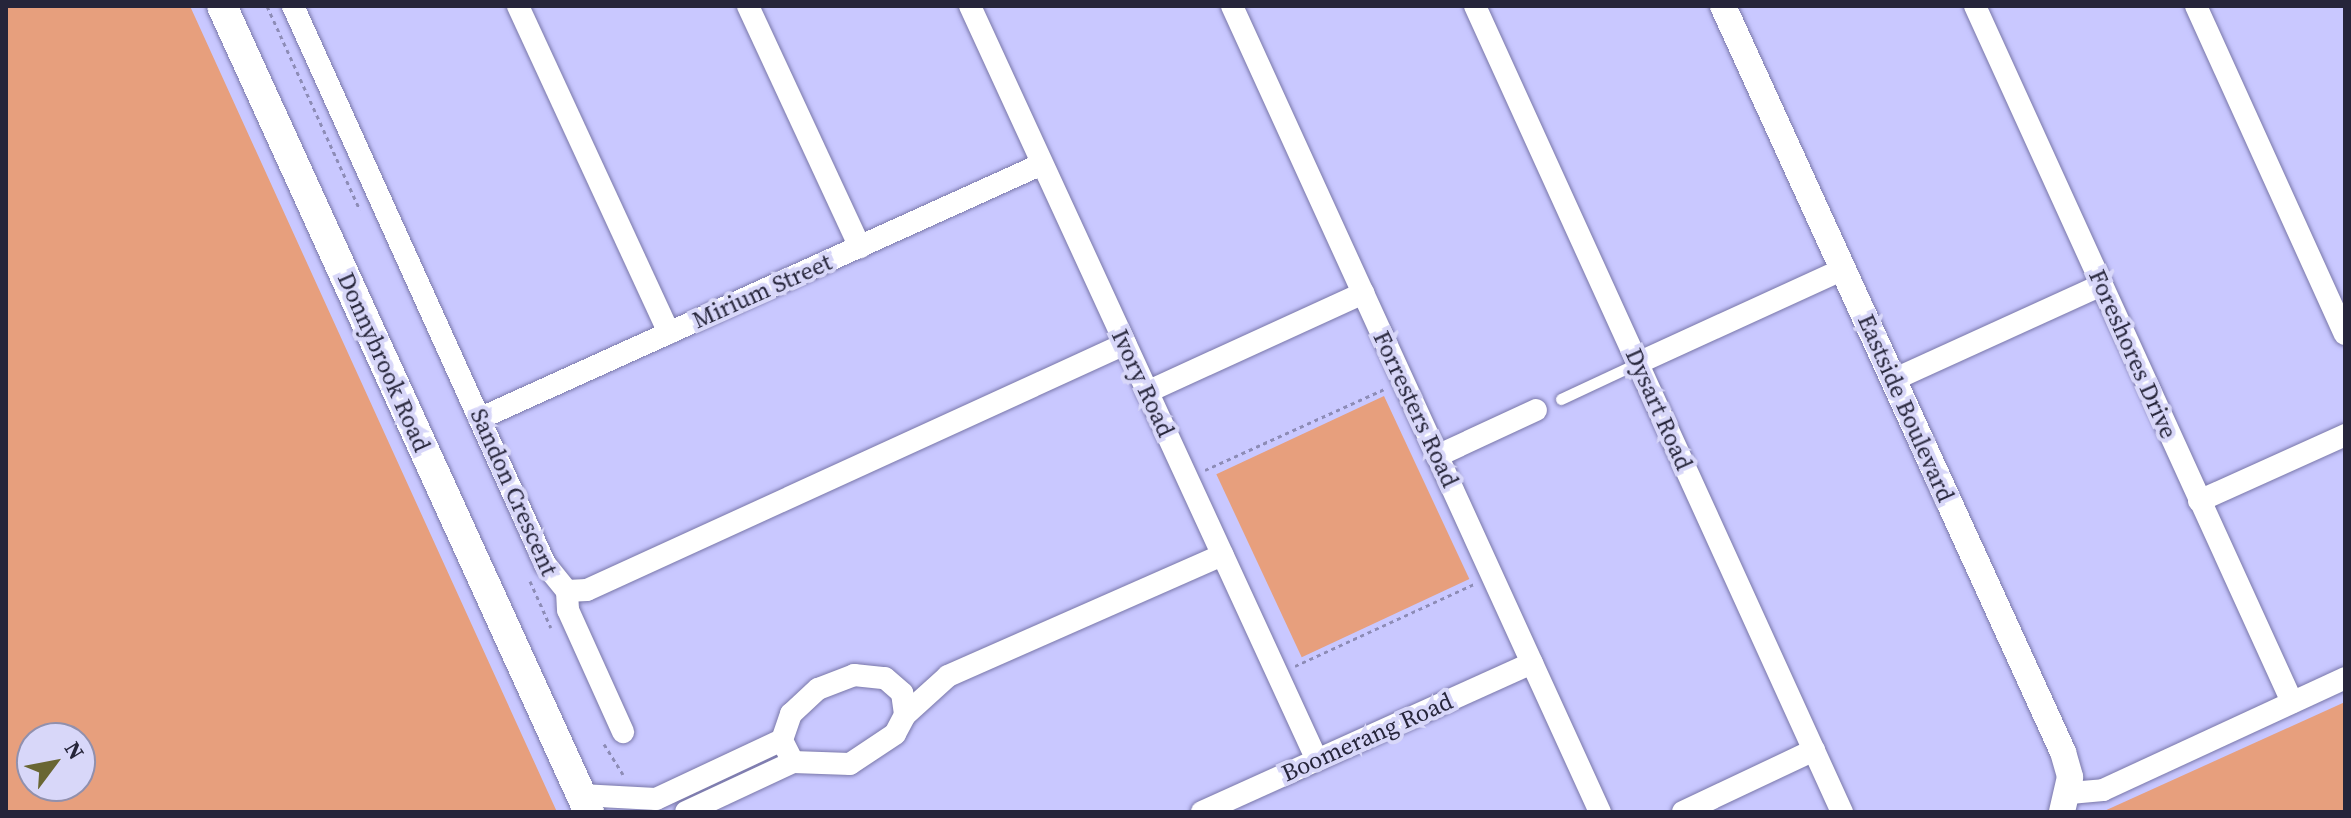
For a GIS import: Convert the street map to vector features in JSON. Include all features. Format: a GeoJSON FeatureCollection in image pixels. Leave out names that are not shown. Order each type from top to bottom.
{"type":"FeatureCollection","features":[{"type":"Feature","properties":{"kind":"main road","name":"Donnybrook Road"},"geometry":{"type":"LineString","coordinates":[[222,6],[546,718],[581,806]]}},
{"type":"Feature","properties":{"kind":"street","name":"Sandon Crescent"},"geometry":{"type":"LineString","coordinates":[[293,6],[545,564],[567,591],[587,590],[1125,344]]}},
{"type":"Feature","properties":{"kind":"street"},"geometry":{"type":"LineString","coordinates":[[518,6],[669,333]]}},
{"type":"Feature","properties":{"kind":"street"},"geometry":{"type":"LineString","coordinates":[[748,6],[860,247]]}},
{"type":"Feature","properties":{"kind":"street","name":"Ivory Road"},"geometry":{"type":"LineString","coordinates":[[970,6],[1317,760]]}},
{"type":"Feature","properties":{"kind":"street","name":"Forresters Road"},"geometry":{"type":"LineString","coordinates":[[1232,6],[1600,812]]}},
{"type":"Feature","properties":{"kind":"street","name":"Dysart Road"},"geometry":{"type":"LineString","coordinates":[[1475,6],[1842,812]]}},
{"type":"Feature","properties":{"kind":"street","name":"Eastside Boulevard"},"geometry":{"type":"LineString","coordinates":[[1723,6],[2063,752],[2066,802]]}},
{"type":"Feature","properties":{"kind":"street","name":"Foreshores Drive"},"geometry":{"type":"LineString","coordinates":[[1975,6],[2292,702]]}},
{"type":"Feature","properties":{"kind":"street"},"geometry":{"type":"LineString","coordinates":[[2196,6],[2345,334]]}},
{"type":"Feature","properties":{"kind":"street","name":"Mirium Street"},"geometry":{"type":"LineString","coordinates":[[481,418],[1042,164]]}},
{"type":"Feature","properties":{"kind":"street"},"geometry":{"type":"LineString","coordinates":[[1638,363],[1843,269]]}},
{"type":"Feature","properties":{"kind":"street"},"geometry":{"type":"LineString","coordinates":[[1893,380],[2101,285]]}},
{"type":"Feature","properties":{"kind":"street"},"geometry":{"type":"LineString","coordinates":[[1147,392],[1363,293]]}},
{"type":"Feature","properties":{"kind":"street"},"geometry":{"type":"LineString","coordinates":[[1437,456],[1536,410]]}},
{"type":"Feature","properties":{"kind":"street"},"geometry":{"type":"LineString","coordinates":[[2199,501],[2345,435]]}},
{"type":"Feature","properties":{"kind":"street"},"geometry":{"type":"LineString","coordinates":[[686,812],[793,762],[850,764],[880,748],[905,715],[948,676],[1222,555]]}},
{"type":"Feature","properties":{"kind":"street"},"geometry":{"type":"LineString","coordinates":[[567,591],[568,610],[623,732]]}},
{"type":"Feature","properties":{"kind":"street","name":"Boomerang Road"},"geometry":{"type":"LineString","coordinates":[[1202,812],[1532,663]]}},
{"type":"Feature","properties":{"kind":"street"},"geometry":{"type":"LineString","coordinates":[[793,762],[782,740],[791,714],[818,689],[854,675],[885,678],[948,676]]}},
{"type":"Feature","properties":{"kind":"street"},"geometry":{"type":"LineString","coordinates":[[885,678],[902,693],[905,715]]}},
{"type":"Feature","properties":{"kind":"street"},"geometry":{"type":"LineString","coordinates":[[2066,802],[2103,790],[2345,678]]}},
{"type":"Feature","properties":{"kind":"street"},"geometry":{"type":"LineString","coordinates":[[581,806],[656,799],[782,740]]}},
{"type":"Feature","properties":{"kind":"street"},"geometry":{"type":"LineString","coordinates":[[1683,812],[1814,750]]}},
{"type":"Feature","properties":{"kind":"lane"},"geometry":{"type":"LineString","coordinates":[[1561,399],[1638,363]]}},
{"type":"Feature","properties":{"kind":"path"},"geometry":{"type":"LineString","coordinates":[[1187,479],[1403,381]]}},
{"type":"Feature","properties":{"kind":"path"},"geometry":{"type":"LineString","coordinates":[[1277,674],[1492,575]]}},
{"type":"Feature","properties":{"kind":"shaded area"},"geometry":{"type":"Polygon","coordinates":[[[6,6],[190,6],[557,812],[6,812],[6,6]]]}},
{"type":"Feature","properties":{"kind":"shaded area"},"geometry":{"type":"Polygon","coordinates":[[[1384,396],[1469,579],[1302,657],[1216,474],[1384,396]]]}},
{"type":"Feature","properties":{"kind":"shaded area"},"geometry":{"type":"Polygon","coordinates":[[[2345,702],[2345,812],[2102,812],[2345,702]]]}}]}
